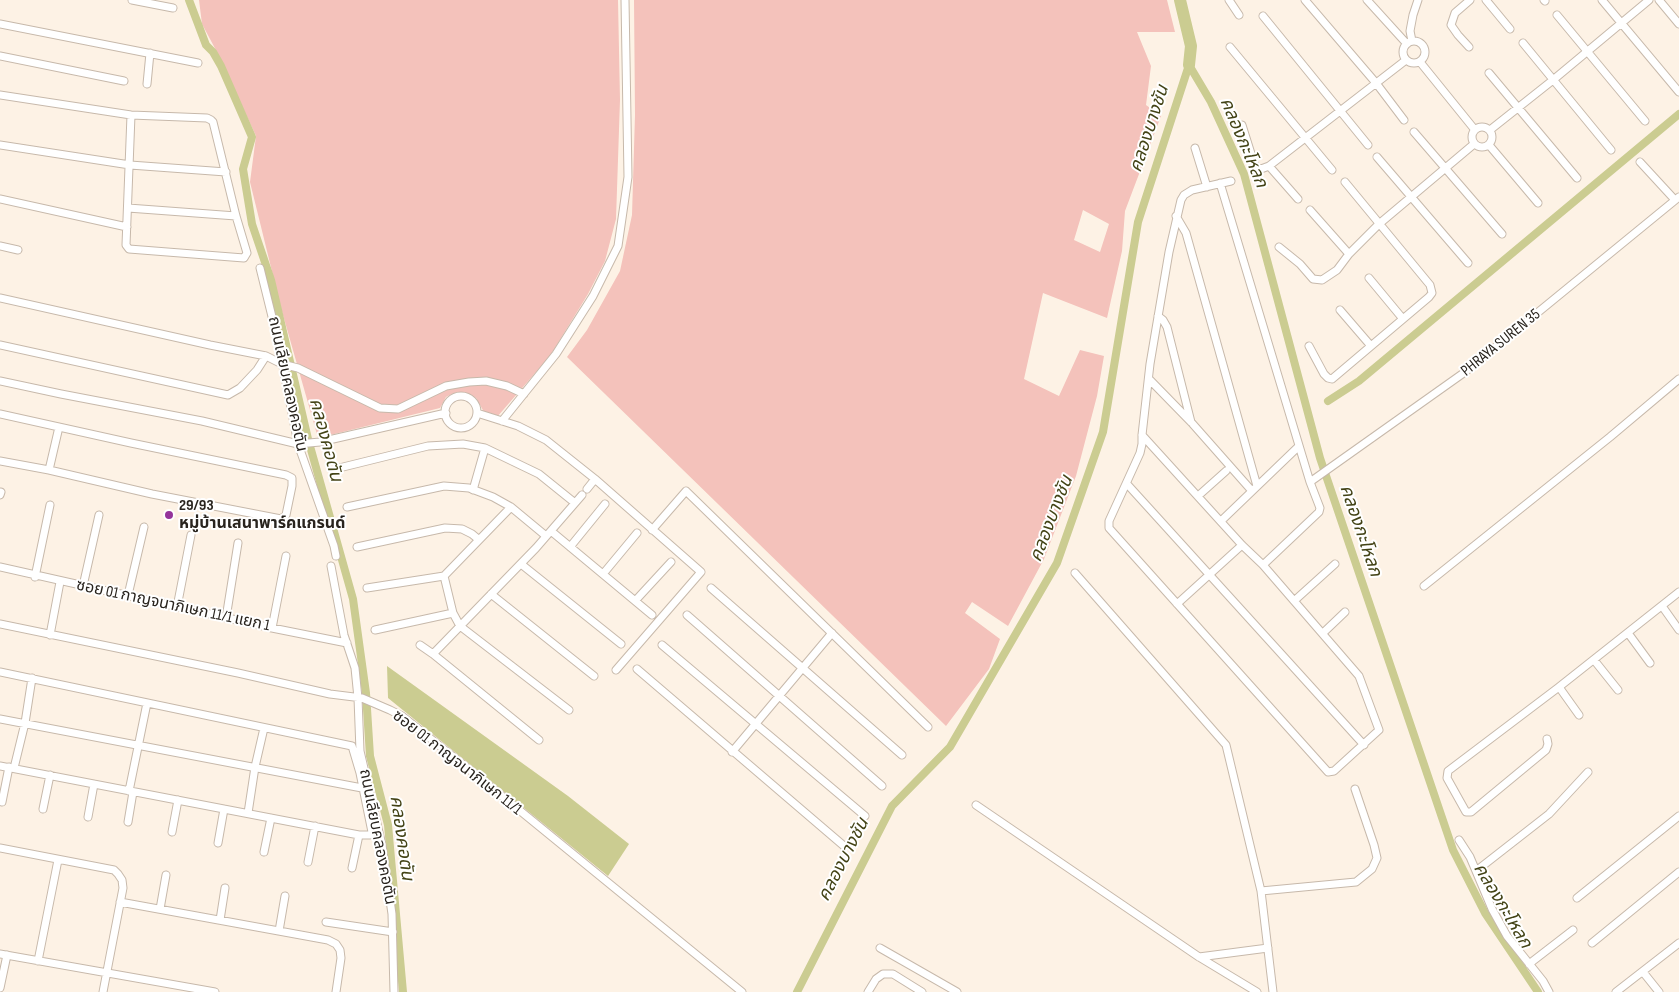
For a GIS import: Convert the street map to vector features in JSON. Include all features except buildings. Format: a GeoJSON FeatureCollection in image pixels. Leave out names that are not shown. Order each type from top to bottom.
{"type":"FeatureCollection","features":[{"type":"Feature","properties":{"kind":"street"},"geometry":{"type":"LineString","coordinates":[[132,0],[173,8]]}},
{"type":"Feature","properties":{"kind":"street"},"geometry":{"type":"LineString","coordinates":[[502,421],[556,354],[593,296],[618,246],[628,174],[625,0]]}},
{"type":"Feature","properties":{"kind":"street"},"geometry":{"type":"LineString","coordinates":[[1229,0],[1239,15]]}},
{"type":"Feature","properties":{"kind":"street"},"geometry":{"type":"LineString","coordinates":[[1305,0],[1376,83],[1404,120]]}},
{"type":"Feature","properties":{"kind":"street"},"geometry":{"type":"LineString","coordinates":[[1367,0],[1409,43],[1420,43],[1424,48],[1424,56],[1420,62],[1415,63],[1406,60],[1403,54],[1409,43],[1412,15],[1418,0]]}},
{"type":"Feature","properties":{"kind":"street"},"geometry":{"type":"LineString","coordinates":[[1470,0],[1455,14],[1451,24],[1458,35],[1470,47]]}},
{"type":"Feature","properties":{"kind":"street"},"geometry":{"type":"LineString","coordinates":[[1486,0],[1510,29]]}},
{"type":"Feature","properties":{"kind":"street"},"geometry":{"type":"LineString","coordinates":[[1602,0],[1679,92]]}},
{"type":"Feature","properties":{"kind":"street"},"geometry":{"type":"LineString","coordinates":[[1490,130],[1649,0]]}},
{"type":"Feature","properties":{"kind":"street"},"geometry":{"type":"LineString","coordinates":[[1658,0],[1679,24]]}},
{"type":"Feature","properties":{"kind":"street"},"geometry":{"type":"LineString","coordinates":[[1557,15],[1645,121]]}},
{"type":"Feature","properties":{"kind":"street"},"geometry":{"type":"LineString","coordinates":[[1263,16],[1368,145]]}},
{"type":"Feature","properties":{"kind":"street"},"geometry":{"type":"LineString","coordinates":[[0,24],[198,63]]}},
{"type":"Feature","properties":{"kind":"street"},"geometry":{"type":"LineString","coordinates":[[1523,44],[1611,150]]}},
{"type":"Feature","properties":{"kind":"street"},"geometry":{"type":"LineString","coordinates":[[1230,47],[1332,170]]}},
{"type":"Feature","properties":{"kind":"street"},"geometry":{"type":"LineString","coordinates":[[147,84],[150,54]]}},
{"type":"Feature","properties":{"kind":"street"},"geometry":{"type":"LineString","coordinates":[[0,56],[124,81]]}},
{"type":"Feature","properties":{"kind":"street"},"geometry":{"type":"LineString","coordinates":[[1242,125],[1256,167],[1261,169],[1269,166],[1406,60]]}},
{"type":"Feature","properties":{"kind":"street"},"geometry":{"type":"LineString","coordinates":[[1420,62],[1474,130]]}},
{"type":"Feature","properties":{"kind":"street"},"geometry":{"type":"LineString","coordinates":[[1489,73],[1577,178]]}},
{"type":"Feature","properties":{"kind":"street"},"geometry":{"type":"LineString","coordinates":[[0,95],[131,116],[207,118],[211,120],[247,253],[244,258],[129,249],[126,245],[131,116]]}},
{"type":"Feature","properties":{"kind":"street"},"geometry":{"type":"LineString","coordinates":[[1480,126],[1490,130],[1493,136],[1489,145],[1480,147],[1474,144],[1472,138],[1474,130],[1480,126]]}},
{"type":"Feature","properties":{"kind":"street"},"geometry":{"type":"LineString","coordinates":[[1414,132],[1502,234]]}},
{"type":"Feature","properties":{"kind":"street"},"geometry":{"type":"LineString","coordinates":[[1279,247],[1300,264],[1313,279],[1318,280],[1333,273],[1349,254],[1380,224],[1474,144]]}},
{"type":"Feature","properties":{"kind":"street"},"geometry":{"type":"LineString","coordinates":[[0,145],[130,165],[226,172]]}},
{"type":"Feature","properties":{"kind":"street"},"geometry":{"type":"LineString","coordinates":[[1489,145],[1538,203]]}},
{"type":"Feature","properties":{"kind":"street"},"geometry":{"type":"LineString","coordinates":[[1196,148],[1207,186]]}},
{"type":"Feature","properties":{"kind":"street"},"geometry":{"type":"LineString","coordinates":[[1377,156],[1468,263]]}},
{"type":"Feature","properties":{"kind":"street"},"geometry":{"type":"LineString","coordinates":[[1640,162],[1677,199]]}},
{"type":"Feature","properties":{"kind":"street"},"geometry":{"type":"LineString","coordinates":[[1269,166],[1298,199]]}},
{"type":"Feature","properties":{"kind":"street"},"geometry":{"type":"LineString","coordinates":[[1142,435],[1242,545],[1263,565],[1358,676],[1366,691],[1379,730],[1334,771],[1328,772],[1109,528],[1109,521],[1140,453],[1142,435],[1149,379],[1158,316],[1176,216],[1184,195],[1192,190],[1230,181]]}},
{"type":"Feature","properties":{"kind":"street"},"geometry":{"type":"LineString","coordinates":[[1309,346],[1324,374],[1330,379],[1334,378],[1432,293],[1431,287],[1345,182]]}},
{"type":"Feature","properties":{"kind":"street"},"geometry":{"type":"LineString","coordinates":[[1220,183],[1299,446],[1313,480],[1320,508],[1319,512],[1263,565]]}},
{"type":"Feature","properties":{"kind":"street"},"geometry":{"type":"LineString","coordinates":[[0,199],[127,227]]}},
{"type":"Feature","properties":{"kind":"street","name":"PHRAYA SUREN 35"},"geometry":{"type":"LineString","coordinates":[[1313,480],[1465,372],[1677,199]]}},
{"type":"Feature","properties":{"kind":"street"},"geometry":{"type":"LineString","coordinates":[[128,208],[236,216]]}},
{"type":"Feature","properties":{"kind":"street"},"geometry":{"type":"LineString","coordinates":[[1310,210],[1349,254]]}},
{"type":"Feature","properties":{"kind":"street"},"geometry":{"type":"LineString","coordinates":[[1176,216],[1186,233],[1255,489]]}},
{"type":"Feature","properties":{"kind":"street"},"geometry":{"type":"LineString","coordinates":[[0,246],[18,250]]}},
{"type":"Feature","properties":{"kind":"street","name":"ถนนเลียบคลองคอตัน"},"geometry":{"type":"LineString","coordinates":[[260,268],[277,334],[300,444],[336,556]]}},
{"type":"Feature","properties":{"kind":"street"},"geometry":{"type":"LineString","coordinates":[[1369,278],[1403,319]]}},
{"type":"Feature","properties":{"kind":"street"},"geometry":{"type":"LineString","coordinates":[[0,298],[266,356],[284,365],[298,368],[380,408],[398,409],[446,386],[469,382],[486,381],[507,386],[524,394]]}},
{"type":"Feature","properties":{"kind":"street"},"geometry":{"type":"LineString","coordinates":[[1340,310],[1371,346]]}},
{"type":"Feature","properties":{"kind":"street"},"geometry":{"type":"LineString","coordinates":[[1158,316],[1167,327],[1191,422]]}},
{"type":"Feature","properties":{"kind":"street"},"geometry":{"type":"LineString","coordinates":[[0,345],[228,395],[240,388],[257,370],[266,356]]}},
{"type":"Feature","properties":{"kind":"street"},"geometry":{"type":"LineString","coordinates":[[1149,379],[1255,489]]}},
{"type":"Feature","properties":{"kind":"street"},"geometry":{"type":"LineString","coordinates":[[1424,586],[1610,437],[1679,379]]}},
{"type":"Feature","properties":{"kind":"street"},"geometry":{"type":"LineString","coordinates":[[0,380],[61,394],[202,421],[300,444],[320,442],[446,413]]}},
{"type":"Feature","properties":{"kind":"street"},"geometry":{"type":"LineString","coordinates":[[461,396],[469,398],[475,404],[477,412],[476,419],[465,427],[458,427],[452,424],[448,420],[446,413],[447,405],[453,398],[461,396]]}},
{"type":"Feature","properties":{"kind":"street"},"geometry":{"type":"LineString","coordinates":[[477,412],[518,426],[546,440],[595,479],[701,572],[616,670]]}},
{"type":"Feature","properties":{"kind":"street"},"geometry":{"type":"LineString","coordinates":[[0,414],[286,475],[292,478],[291,497],[286,515],[281,519],[152,494],[49,470],[0,461]]}},
{"type":"Feature","properties":{"kind":"street"},"geometry":{"type":"LineString","coordinates":[[49,470],[59,427]]}},
{"type":"Feature","properties":{"kind":"street"},"geometry":{"type":"LineString","coordinates":[[339,468],[428,446],[463,444],[485,448],[539,474],[575,503]]}},
{"type":"Feature","properties":{"kind":"street"},"geometry":{"type":"LineString","coordinates":[[1221,521],[1299,446]]}},
{"type":"Feature","properties":{"kind":"street"},"geometry":{"type":"LineString","coordinates":[[474,490],[485,448]]}},
{"type":"Feature","properties":{"kind":"street"},"geometry":{"type":"LineString","coordinates":[[1198,496],[1226,471]]}},
{"type":"Feature","properties":{"kind":"street"},"geometry":{"type":"LineString","coordinates":[[432,654],[521,564],[595,479]]}},
{"type":"Feature","properties":{"kind":"street"},"geometry":{"type":"LineString","coordinates":[[1127,484],[1364,745]]}},
{"type":"Feature","properties":{"kind":"street"},"geometry":{"type":"LineString","coordinates":[[347,507],[444,486],[474,490],[493,497],[511,507],[570,546],[652,615]]}},
{"type":"Feature","properties":{"kind":"street"},"geometry":{"type":"LineString","coordinates":[[652,530],[686,491],[928,726]]}},
{"type":"Feature","properties":{"kind":"street"},"geometry":{"type":"LineString","coordinates":[[570,546],[605,504]]}},
{"type":"Feature","properties":{"kind":"street"},"geometry":{"type":"LineString","coordinates":[[36,576],[50,505]]}},
{"type":"Feature","properties":{"kind":"street"},"geometry":{"type":"LineString","coordinates":[[368,588],[444,576],[511,507]]}},
{"type":"Feature","properties":{"kind":"street"},"geometry":{"type":"LineString","coordinates":[[83,586],[99,515]]}},
{"type":"Feature","properties":{"kind":"street"},"geometry":{"type":"LineString","coordinates":[[128,596],[144,527]]}},
{"type":"Feature","properties":{"kind":"street"},"geometry":{"type":"LineString","coordinates":[[358,547],[445,528],[462,530],[478,539]]}},
{"type":"Feature","properties":{"kind":"street"},"geometry":{"type":"LineString","coordinates":[[603,574],[637,533]]}},
{"type":"Feature","properties":{"kind":"street"},"geometry":{"type":"LineString","coordinates":[[177,607],[191,535]]}},
{"type":"Feature","properties":{"kind":"street"},"geometry":{"type":"LineString","coordinates":[[226,618],[238,543]]}},
{"type":"Feature","properties":{"kind":"street"},"geometry":{"type":"LineString","coordinates":[[1177,604],[1242,545]]}},
{"type":"Feature","properties":{"kind":"street"},"geometry":{"type":"LineString","coordinates":[[272,628],[286,556]]}},
{"type":"Feature","properties":{"kind":"street"},"geometry":{"type":"LineString","coordinates":[[635,601],[671,562]]}},
{"type":"Feature","properties":{"kind":"street"},"geometry":{"type":"LineString","coordinates":[[521,564],[621,644]]}},
{"type":"Feature","properties":{"kind":"street"},"geometry":{"type":"LineString","coordinates":[[1294,601],[1335,564]]}},
{"type":"Feature","properties":{"kind":"street","name":"ถนนเลียบคลองคอตัน"},"geometry":{"type":"LineString","coordinates":[[331,566],[344,635],[355,668],[360,698],[360,751],[382,845],[393,932],[394,992]]}},
{"type":"Feature","properties":{"kind":"street","name":"ซอย 01 กาญจนาภิเษก 11/1 แยก 1"},"geometry":{"type":"LineString","coordinates":[[0,568],[347,644]]}},
{"type":"Feature","properties":{"kind":"street"},"geometry":{"type":"LineString","coordinates":[[1075,573],[1226,745],[1261,891],[1273,992]]}},
{"type":"Feature","properties":{"kind":"street"},"geometry":{"type":"LineString","coordinates":[[444,576],[453,613],[460,626],[569,710]]}},
{"type":"Feature","properties":{"kind":"street"},"geometry":{"type":"LineString","coordinates":[[50,635],[60,582]]}},
{"type":"Feature","properties":{"kind":"street"},"geometry":{"type":"LineString","coordinates":[[711,588],[902,755]]}},
{"type":"Feature","properties":{"kind":"street"},"geometry":{"type":"LineString","coordinates":[[1547,739],[1546,750],[1471,812],[1466,812],[1448,778],[1448,771],[1594,660],[1679,592]]}},
{"type":"Feature","properties":{"kind":"street"},"geometry":{"type":"LineString","coordinates":[[491,594],[594,676]]}},
{"type":"Feature","properties":{"kind":"street"},"geometry":{"type":"LineString","coordinates":[[1662,606],[1679,630]]}},
{"type":"Feature","properties":{"kind":"street"},"geometry":{"type":"LineString","coordinates":[[1323,633],[1345,612]]}},
{"type":"Feature","properties":{"kind":"street"},"geometry":{"type":"LineString","coordinates":[[375,630],[453,613]]}},
{"type":"Feature","properties":{"kind":"street"},"geometry":{"type":"LineString","coordinates":[[687,615],[882,786]]}},
{"type":"Feature","properties":{"kind":"street","name":"ซอย 01 กาญจนาภิเษก 11/1"},"geometry":{"type":"LineString","coordinates":[[0,624],[330,694],[360,698],[402,716],[742,992]]}},
{"type":"Feature","properties":{"kind":"street"},"geometry":{"type":"LineString","coordinates":[[732,752],[832,633]]}},
{"type":"Feature","properties":{"kind":"street"},"geometry":{"type":"LineString","coordinates":[[1628,633],[1650,663]]}},
{"type":"Feature","properties":{"kind":"street"},"geometry":{"type":"LineString","coordinates":[[662,645],[865,816]]}},
{"type":"Feature","properties":{"kind":"street"},"geometry":{"type":"LineString","coordinates":[[420,646],[539,740]]}},
{"type":"Feature","properties":{"kind":"street"},"geometry":{"type":"LineString","coordinates":[[1594,660],[1618,690]]}},
{"type":"Feature","properties":{"kind":"street"},"geometry":{"type":"LineString","coordinates":[[637,669],[844,846]]}},
{"type":"Feature","properties":{"kind":"street"},"geometry":{"type":"LineString","coordinates":[[0,672],[352,746],[372,832],[370,835],[359,835],[0,766]]}},
{"type":"Feature","properties":{"kind":"street"},"geometry":{"type":"LineString","coordinates":[[2,802],[24,723],[32,678]]}},
{"type":"Feature","properties":{"kind":"street"},"geometry":{"type":"LineString","coordinates":[[1559,687],[1579,715]]}},
{"type":"Feature","properties":{"kind":"street"},"geometry":{"type":"LineString","coordinates":[[128,822],[138,745],[147,703]]}},
{"type":"Feature","properties":{"kind":"street"},"geometry":{"type":"LineString","coordinates":[[0,719],[362,788]]}},
{"type":"Feature","properties":{"kind":"street"},"geometry":{"type":"LineString","coordinates":[[248,813],[255,767],[264,728]]}},
{"type":"Feature","properties":{"kind":"street"},"geometry":{"type":"LineString","coordinates":[[1476,871],[1549,814],[1588,772]]}},
{"type":"Feature","properties":{"kind":"street"},"geometry":{"type":"LineString","coordinates":[[43,809],[50,776]]}},
{"type":"Feature","properties":{"kind":"street"},"geometry":{"type":"LineString","coordinates":[[88,817],[94,784]]}},
{"type":"Feature","properties":{"kind":"street"},"geometry":{"type":"LineString","coordinates":[[1261,891],[1342,885],[1360,880],[1372,869],[1377,858],[1375,848],[1355,789]]}},
{"type":"Feature","properties":{"kind":"street"},"geometry":{"type":"LineString","coordinates":[[172,832],[178,800]]}},
{"type":"Feature","properties":{"kind":"street"},"geometry":{"type":"LineString","coordinates":[[976,805],[1200,957],[1257,992]]}},
{"type":"Feature","properties":{"kind":"street"},"geometry":{"type":"LineString","coordinates":[[218,843],[224,809]]}},
{"type":"Feature","properties":{"kind":"street"},"geometry":{"type":"LineString","coordinates":[[1577,898],[1679,816]]}},
{"type":"Feature","properties":{"kind":"street"},"geometry":{"type":"LineString","coordinates":[[264,852],[270,818]]}},
{"type":"Feature","properties":{"kind":"street"},"geometry":{"type":"LineString","coordinates":[[308,862],[314,826]]}},
{"type":"Feature","properties":{"kind":"street"},"geometry":{"type":"LineString","coordinates":[[352,868],[359,835]]}},
{"type":"Feature","properties":{"kind":"street"},"geometry":{"type":"LineString","coordinates":[[1460,840],[1507,936],[1543,981],[1549,992]]}},
{"type":"Feature","properties":{"kind":"street"},"geometry":{"type":"LineString","coordinates":[[0,848],[114,870],[122,880],[123,888],[103,992]]}},
{"type":"Feature","properties":{"kind":"street"},"geometry":{"type":"LineString","coordinates":[[38,961],[58,860]]}},
{"type":"Feature","properties":{"kind":"street"},"geometry":{"type":"LineString","coordinates":[[1592,943],[1679,872]]}},
{"type":"Feature","properties":{"kind":"street"},"geometry":{"type":"LineString","coordinates":[[160,909],[166,875]]}},
{"type":"Feature","properties":{"kind":"street"},"geometry":{"type":"LineString","coordinates":[[220,920],[225,888]]}},
{"type":"Feature","properties":{"kind":"street"},"geometry":{"type":"LineString","coordinates":[[279,931],[285,896]]}},
{"type":"Feature","properties":{"kind":"street"},"geometry":{"type":"LineString","coordinates":[[120,902],[328,940],[336,944],[340,950],[341,958],[336,992]]}},
{"type":"Feature","properties":{"kind":"street"},"geometry":{"type":"LineString","coordinates":[[326,922],[393,932]]}},
{"type":"Feature","properties":{"kind":"street"},"geometry":{"type":"LineString","coordinates":[[1529,964],[1573,930]]}},
{"type":"Feature","properties":{"kind":"street"},"geometry":{"type":"LineString","coordinates":[[1616,992],[1679,943]]}},
{"type":"Feature","properties":{"kind":"street"},"geometry":{"type":"LineString","coordinates":[[880,948],[952,991]]}},
{"type":"Feature","properties":{"kind":"street"},"geometry":{"type":"LineString","coordinates":[[1200,957],[1268,948]]}},
{"type":"Feature","properties":{"kind":"street"},"geometry":{"type":"LineString","coordinates":[[0,988],[4,955],[214,992]]}},
{"type":"Feature","properties":{"kind":"street"},"geometry":{"type":"LineString","coordinates":[[1643,972],[1659,992]]}},
{"type":"Feature","properties":{"kind":"street"},"geometry":{"type":"LineString","coordinates":[[868,992],[876,979],[883,974],[893,974],[922,992]]}},
{"type":"Feature","properties":{"kind":"shaded area"},"geometry":{"type":"Polygon","coordinates":[[[199,0],[618,0],[620,100],[616,219],[605,261],[588,294],[550,356],[497,417],[484,412],[476,398],[463,392],[454,393],[446,397],[440,408],[318,438],[281,308],[250,182],[256,136],[202,24],[199,0]]]}},
{"type":"Feature","properties":{"kind":"shaded area"},"geometry":{"type":"Polygon","coordinates":[[[634,0],[1167,0],[1175,32],[1137,32],[1151,66],[1146,105],[1161,116],[1125,211],[1122,251],[1107,318],[1043,293],[1024,379],[1059,396],[1080,350],[1104,356],[1097,396],[1076,476],[1044,559],[1008,626],[972,602],[965,613],[1000,639],[989,669],[946,726],[567,357],[587,330],[620,271],[632,215],[635,115],[634,0]],[[1083,210],[1074,240],[1100,252],[1109,224],[1083,210]]]}},
{"type":"Feature","properties":{"kind":"shaded area"},"geometry":{"type":"Polygon","coordinates":[[[387,666],[568,796],[629,844],[608,876],[388,698],[387,666]]]}},
{"type":"Feature","properties":{"kind":"waterway","name":"คลองคอตัน"},"geometry":{"type":"LineString","coordinates":[[189,0],[206,45],[213,52],[221,66],[252,137],[243,169],[252,224],[271,280],[308,439],[353,599],[366,693],[370,756],[388,825],[403,992]]}},
{"type":"Feature","properties":{"kind":"waterway","name":"คลองบางชัน"},"geometry":{"type":"LineString","coordinates":[[1180,0],[1191,46],[1189,65]]}},
{"type":"Feature","properties":{"kind":"waterway","name":"คลองกะโหลก"},"geometry":{"type":"LineString","coordinates":[[1189,65],[1211,102],[1244,174],[1320,458],[1453,850],[1485,913],[1538,992]]}},
{"type":"Feature","properties":{"kind":"waterway","name":"คลองบางชัน"},"geometry":{"type":"LineString","coordinates":[[797,992],[892,806],[950,747],[1057,563],[1103,432],[1138,222],[1189,65]]}},
{"type":"Feature","properties":{"kind":"waterway"},"geometry":{"type":"LineString","coordinates":[[1328,401],[1359,381],[1679,114]]}},
{"type":"Feature","properties":{"kind":"place","name":"29/93 หมู่บ้านเสนาพาร์คแกรนด์"},"geometry":{"type":"Point","coordinates":[169,515]}}]}
